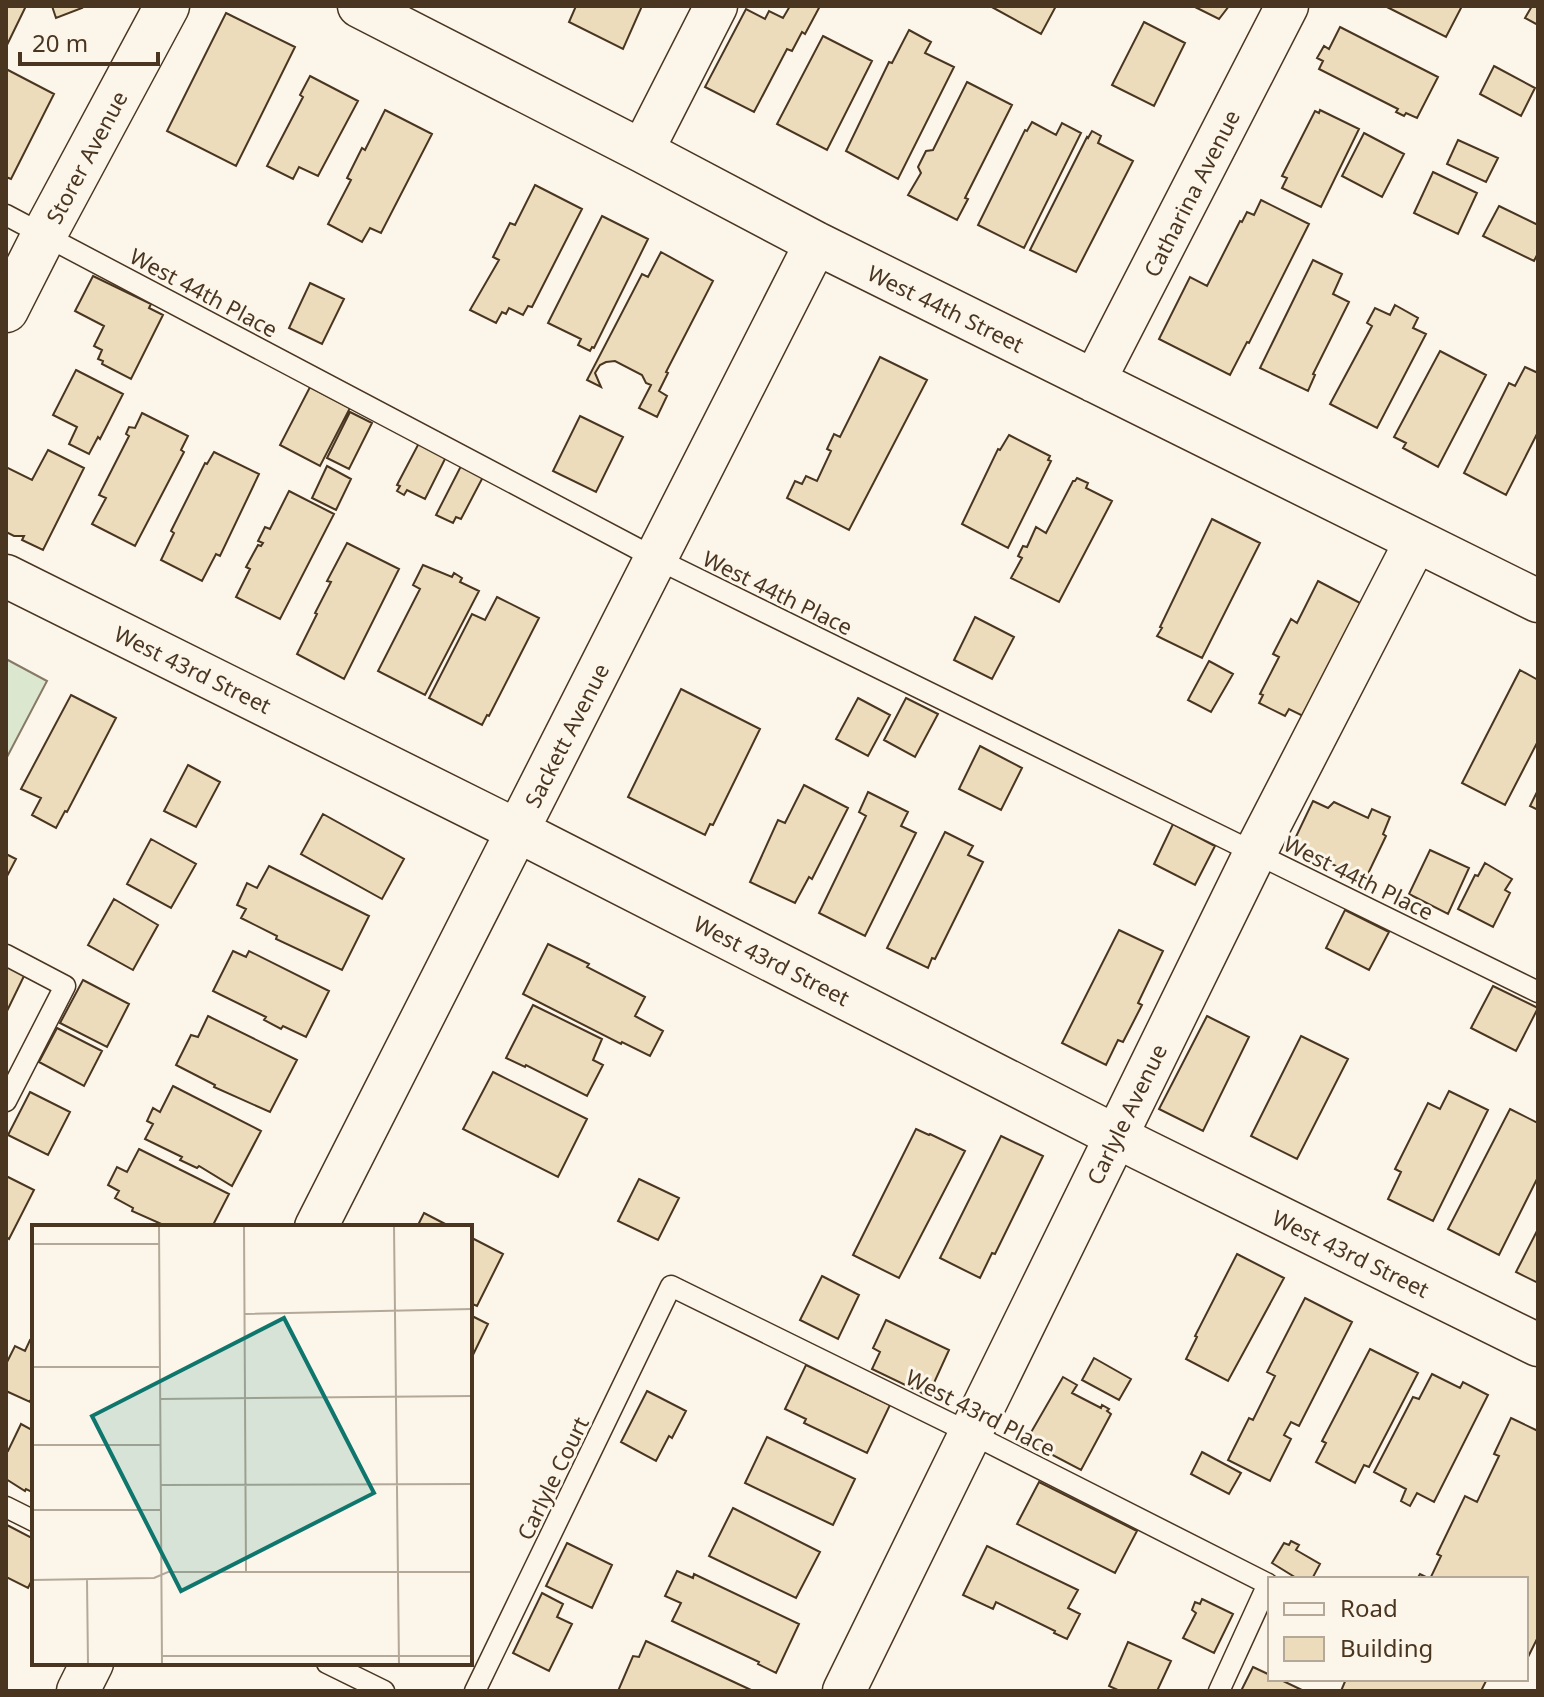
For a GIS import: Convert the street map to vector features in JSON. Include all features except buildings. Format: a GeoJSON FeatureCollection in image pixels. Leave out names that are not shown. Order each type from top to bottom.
{"type":"FeatureCollection","features":[{"type":"Feature","properties":{"kind":"street","name":"Storer Avenue"},"geometry":{"type":"LineString","coordinates":[[6,310],[167,6]]}},
{"type":"Feature","properties":{"kind":"street","name":"West 44th Street"},"geometry":{"type":"LineString","coordinates":[[359,6],[816,243],[1538,601]]}},
{"type":"Feature","properties":{"kind":"street"},"geometry":{"type":"LineString","coordinates":[[642,151],[716,6]]}},
{"type":"Feature","properties":{"kind":"street","name":"Catharina Avenue"},"geometry":{"type":"LineString","coordinates":[[1094,381],[1287,6]]}},
{"type":"Feature","properties":{"kind":"street","name":"Sackett Avenue"},"geometry":{"type":"LineString","coordinates":[[317,1225],[816,243]]}},
{"type":"Feature","properties":{"kind":"street","name":"Carlyle Avenue"},"geometry":{"type":"LineString","coordinates":[[844,1691],[1255,853],[1416,541]]}},
{"type":"Feature","properties":{"kind":"street","name":"West 43rd Street"},"geometry":{"type":"LineString","coordinates":[[6,576],[518,831],[1115,1136],[1538,1345]]}},
{"type":"Feature","properties":{"kind":"street"},"geometry":{"type":"LineString","coordinates":[[78,1691],[91,1665]]}},
{"type":"Feature","properties":{"kind":"lane","name":"West 44th Place"},"geometry":{"type":"LineString","coordinates":[[6,215],[655,558],[1538,992]]}},
{"type":"Feature","properties":{"kind":"lane"},"geometry":{"type":"LineString","coordinates":[[6,955],[65,986],[6,1101]]}},
{"type":"Feature","properties":{"kind":"lane","name":"West 43rd Place"},"geometry":{"type":"LineString","coordinates":[[671,1286],[1268,1584]]}},
{"type":"Feature","properties":{"kind":"lane","name":"Carlyle Court"},"geometry":{"type":"LineString","coordinates":[[475,1691],[671,1286]]}},
{"type":"Feature","properties":{"kind":"lane"},"geometry":{"type":"LineString","coordinates":[[6,1507],[32,1520]]}},
{"type":"Feature","properties":{"kind":"lane"},"geometry":{"type":"LineString","coordinates":[[1219,1691],[1268,1584]]}},
{"type":"Feature","properties":{"kind":"lane"},"geometry":{"type":"LineString","coordinates":[[331,1665],[384,1691]]}},
{"type":"Feature","properties":{"kind":"green space"},"geometry":{"type":"Polygon","coordinates":[[[6,659],[47,681],[6,759],[6,659]]]}}]}
